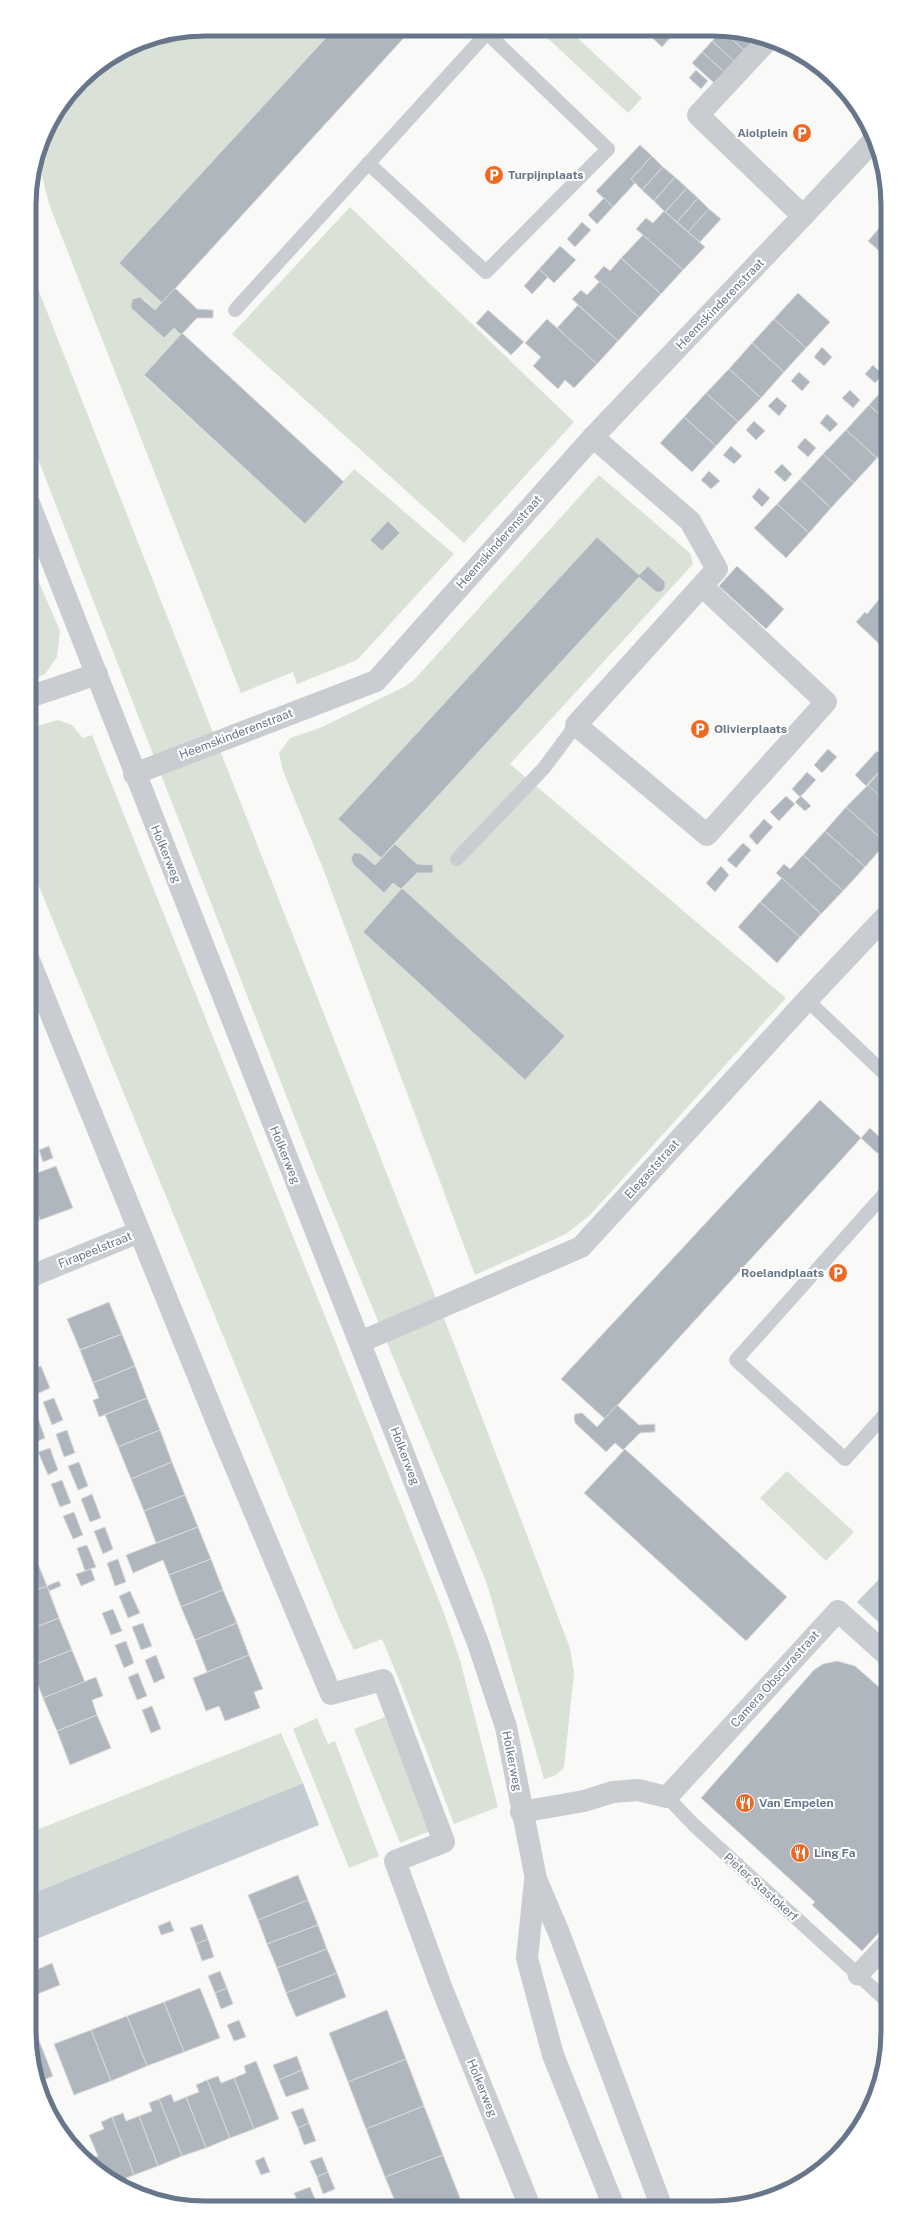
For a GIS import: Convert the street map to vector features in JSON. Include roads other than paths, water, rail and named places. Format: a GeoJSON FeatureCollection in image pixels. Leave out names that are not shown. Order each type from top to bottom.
{"type":"FeatureCollection","features":[{"type":"Feature","properties":{"kind":"street"},"geometry":{"type":"LineString","coordinates":[[764,44],[698,115],[803,216],[870,145]]}},
{"type":"Feature","properties":{"kind":"street","name":"Heemskinderenstraat"},"geometry":{"type":"LineString","coordinates":[[134,774],[376,681],[593,437],[803,216]]}},
{"type":"Feature","properties":{"kind":"street"},"geometry":{"type":"LineString","coordinates":[[593,437],[690,521],[717,569],[576,725],[707,835],[826,702],[702,586]]}},
{"type":"Feature","properties":{"kind":"street","name":"Holkerweg"},"geometry":{"type":"LineString","coordinates":[[36,520],[98,674],[134,774],[478,1643],[506,1727],[521,1812],[536,1880],[559,1933],[659,2201]]}},
{"type":"Feature","properties":{"kind":"street"},"geometry":{"type":"LineString","coordinates":[[36,695],[98,674]]}},
{"type":"Feature","properties":{"kind":"street","name":"Elegaststraat"},"geometry":{"type":"LineString","coordinates":[[360,1342],[581,1247],[806,1000],[881,921]]}},
{"type":"Feature","properties":{"kind":"street"},"geometry":{"type":"LineString","coordinates":[[36,977],[139,1232]]}},
{"type":"Feature","properties":{"kind":"street","name":"Holkerweg"},"geometry":{"type":"LineString","coordinates":[[139,1232],[331,1694],[383,1680],[444,1842],[395,1861],[442,1990],[528,2201]]}},
{"type":"Feature","properties":{"kind":"street","name":"Firapeelstraat"},"geometry":{"type":"LineString","coordinates":[[36,1274],[139,1232]]}},
{"type":"Feature","properties":{"kind":"street","name":"Camera Obscurastraat"},"geometry":{"type":"LineString","coordinates":[[667,1797],[838,1611],[881,1650]]}},
{"type":"Feature","properties":{"kind":"street"},"geometry":{"type":"LineString","coordinates":[[521,1812],[584,1800],[613,1792],[638,1790],[667,1797]]}},
{"type":"Feature","properties":{"kind":"street","name":"Holkerweg"},"geometry":{"type":"LineString","coordinates":[[536,1880],[527,1958],[553,2055],[612,2201]]}},
{"type":"Feature","properties":{"kind":"street"},"geometry":{"type":"LineString","coordinates":[[858,1975],[881,1950]]}},
{"type":"Feature","properties":{"kind":"lane"},"geometry":{"type":"LineString","coordinates":[[235,310],[483,36]]}},
{"type":"Feature","properties":{"kind":"lane"},"geometry":{"type":"LineString","coordinates":[[368,163],[486,272],[608,149],[491,36]]}},
{"type":"Feature","properties":{"kind":"lane"},"geometry":{"type":"LineString","coordinates":[[457,859],[544,768],[576,725]]}},
{"type":"Feature","properties":{"kind":"lane"},"geometry":{"type":"LineString","coordinates":[[806,1000],[881,1070]]}},
{"type":"Feature","properties":{"kind":"lane"},"geometry":{"type":"LineString","coordinates":[[881,1198],[736,1360],[845,1458],[881,1419]]}},
{"type":"Feature","properties":{"kind":"lane","name":"Pieter Stastokerf"},"geometry":{"type":"LineString","coordinates":[[667,1797],[695,1826],[881,1996]]}},
{"type":"Feature","properties":{"kind":"place","name":"Aiolplein"},"geometry":{"type":"Point","coordinates":[802,133]}},
{"type":"Feature","properties":{"kind":"place","name":"Turpijnplaats"},"geometry":{"type":"Point","coordinates":[494,175]}},
{"type":"Feature","properties":{"kind":"place","name":"Olivierplaats"},"geometry":{"type":"Point","coordinates":[700,729]}},
{"type":"Feature","properties":{"kind":"place","name":"Roelandplaats"},"geometry":{"type":"Point","coordinates":[838,1273]}},
{"type":"Feature","properties":{"kind":"place","name":"Van Empelen"},"geometry":{"type":"Point","coordinates":[745,1803]}},
{"type":"Feature","properties":{"kind":"place","name":"Ling Fa"},"geometry":{"type":"Point","coordinates":[800,1853]}}]}
